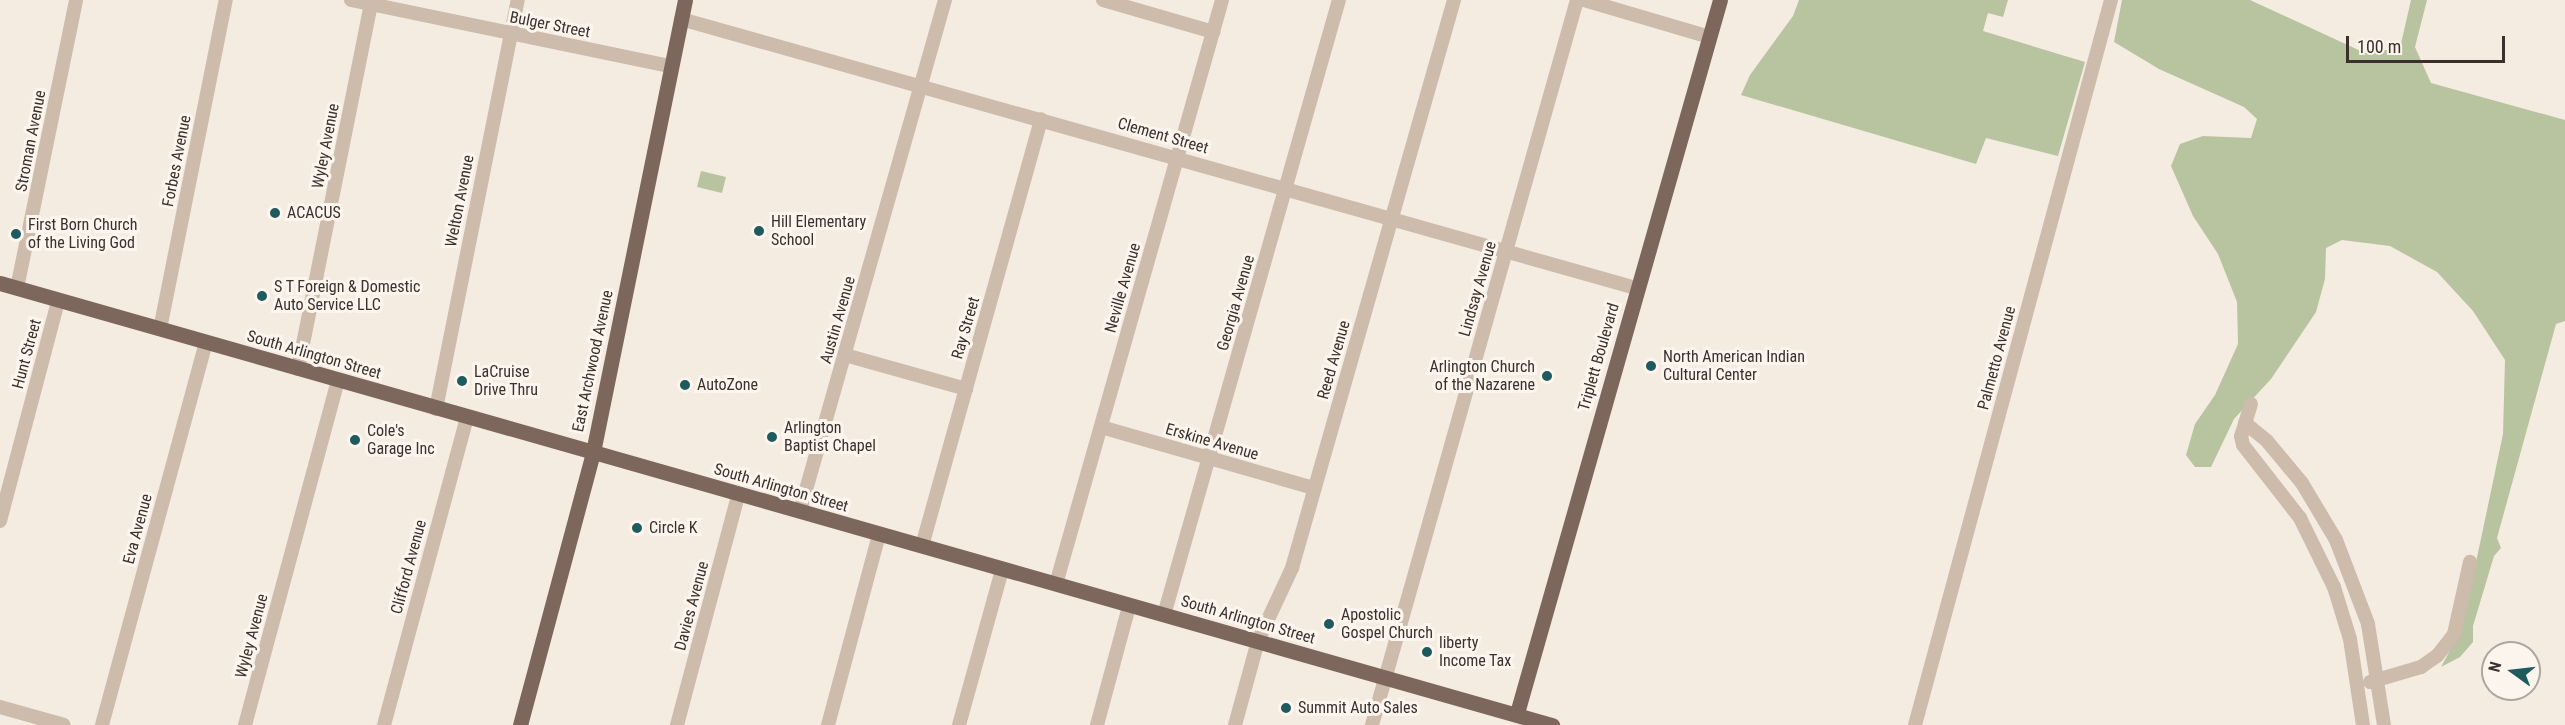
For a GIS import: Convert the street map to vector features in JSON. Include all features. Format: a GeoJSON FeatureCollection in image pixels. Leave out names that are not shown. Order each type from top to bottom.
{"type":"FeatureCollection","features":[{"type":"Feature","properties":{"kind":"main road","name":"East Archwood Avenue"},"geometry":{"type":"LineString","coordinates":[[520,725],[593,452],[685,0]]}},
{"type":"Feature","properties":{"kind":"main road","name":"Triplett Boulevard"},"geometry":{"type":"LineString","coordinates":[[1515,719],[1636,288],[1720,0]]}},
{"type":"Feature","properties":{"kind":"main road","name":"South Arlington Street"},"geometry":{"type":"LineString","coordinates":[[0,283],[467,418],[1384,677],[1515,719],[1552,725]]}},
{"type":"Feature","properties":{"kind":"street","name":"Forbes Avenue"},"geometry":{"type":"LineString","coordinates":[[160,329],[226,0]]}},
{"type":"Feature","properties":{"kind":"street","name":"Bulger Street"},"geometry":{"type":"LineString","coordinates":[[351,0],[372,2],[511,34],[671,66]]}},
{"type":"Feature","properties":{"kind":"street","name":"Welton Avenue"},"geometry":{"type":"LineString","coordinates":[[436,409],[518,0]]}},
{"type":"Feature","properties":{"kind":"street","name":"Austin Avenue"},"geometry":{"type":"LineString","coordinates":[[800,511],[945,0]]}},
{"type":"Feature","properties":{"kind":"street"},"geometry":{"type":"LineString","coordinates":[[1103,0],[1213,32]]}},
{"type":"Feature","properties":{"kind":"street","name":"Neville Avenue"},"geometry":{"type":"LineString","coordinates":[[1056,584],[1222,0]]}},
{"type":"Feature","properties":{"kind":"street","name":"Georgia Avenue"},"geometry":{"type":"LineString","coordinates":[[1164,615],[1339,0]]}},
{"type":"Feature","properties":{"kind":"street","name":"Reed Avenue"},"geometry":{"type":"LineString","coordinates":[[1234,725],[1258,641],[1292,568],[1454,0]]}},
{"type":"Feature","properties":{"kind":"street","name":"Lindsay Avenue"},"geometry":{"type":"LineString","coordinates":[[1371,725],[1577,0]]}},
{"type":"Feature","properties":{"kind":"street"},"geometry":{"type":"LineString","coordinates":[[1584,0],[1710,37]]}},
{"type":"Feature","properties":{"kind":"street","name":"Palmetto Avenue"},"geometry":{"type":"LineString","coordinates":[[1915,725],[2111,0]]}},
{"type":"Feature","properties":{"kind":"street","name":"Stroman Avenue"},"geometry":{"type":"LineString","coordinates":[[17,288],[73,1]]}},
{"type":"Feature","properties":{"kind":"street","name":"Wyley Avenue"},"geometry":{"type":"LineString","coordinates":[[298,369],[372,2]]}},
{"type":"Feature","properties":{"kind":"street","name":"Clement Street"},"geometry":{"type":"LineString","coordinates":[[681,19],[1636,288]]}},
{"type":"Feature","properties":{"kind":"street","name":"Ray Street"},"geometry":{"type":"LineString","coordinates":[[922,546],[1041,119]]}},
{"type":"Feature","properties":{"kind":"street","name":"Hunt Street"},"geometry":{"type":"LineString","coordinates":[[0,521],[58,301]]}},
{"type":"Feature","properties":{"kind":"street","name":"Eva Avenue"},"geometry":{"type":"LineString","coordinates":[[102,725],[206,342]]}},
{"type":"Feature","properties":{"kind":"street"},"geometry":{"type":"LineString","coordinates":[[845,355],[966,390]]}},
{"type":"Feature","properties":{"kind":"street","name":"Wyley Avenue"},"geometry":{"type":"LineString","coordinates":[[245,725],[338,381]]}},
{"type":"Feature","properties":{"kind":"street"},"geometry":{"type":"LineString","coordinates":[[2251,404],[2241,436],[2243,445],[2300,518],[2334,587],[2359,683],[2363,725]]}},
{"type":"Feature","properties":{"kind":"street","name":"Clifford Avenue"},"geometry":{"type":"LineString","coordinates":[[384,725],[467,418]]}},
{"type":"Feature","properties":{"kind":"street"},"geometry":{"type":"LineString","coordinates":[[2245,423],[2287,464],[2325,518],[2361,602],[2378,680],[2384,725]]}},
{"type":"Feature","properties":{"kind":"street","name":"Erskine Avenue"},"geometry":{"type":"LineString","coordinates":[[1101,427],[1314,488]]}},
{"type":"Feature","properties":{"kind":"street","name":"Davies Avenue"},"geometry":{"type":"LineString","coordinates":[[677,725],[738,495]]}},
{"type":"Feature","properties":{"kind":"street"},"geometry":{"type":"LineString","coordinates":[[828,725],[879,534]]}},
{"type":"Feature","properties":{"kind":"street"},"geometry":{"type":"LineString","coordinates":[[2359,683],[2378,680],[2421,667],[2449,641],[2454,634],[2470,562]]}},
{"type":"Feature","properties":{"kind":"street"},"geometry":{"type":"LineString","coordinates":[[959,725],[1002,570]]}},
{"type":"Feature","properties":{"kind":"street"},"geometry":{"type":"LineString","coordinates":[[1097,725],[1129,606]]}},
{"type":"Feature","properties":{"kind":"street"},"geometry":{"type":"LineString","coordinates":[[0,707],[64,725]]}},
{"type":"Feature","properties":{"kind":"green space"},"geometry":{"type":"Polygon","coordinates":[[[1799,0],[2008,0],[2003,17],[1988,13],[1983,31],[2085,62],[2058,156],[1986,138],[1976,164],[1741,95],[1750,75],[1793,16],[1799,0]]]}},
{"type":"Feature","properties":{"kind":"green space"},"geometry":{"type":"Polygon","coordinates":[[[2122,0],[2250,0],[2365,53],[2400,48],[2411,0],[2427,0],[2415,47],[2431,83],[2565,120],[2565,321],[2556,324],[2497,538],[2501,548],[2494,556],[2473,626],[2473,642],[2460,657],[2441,667],[2462,628],[2503,434],[2505,360],[2473,311],[2437,272],[2390,246],[2342,240],[2326,248],[2325,279],[2316,312],[2271,379],[2234,419],[2211,467],[2195,467],[2186,455],[2195,424],[2215,395],[2238,344],[2237,302],[2218,254],[2193,216],[2171,166],[2180,144],[2203,136],[2251,138],[2257,119],[2244,107],[2159,69],[2114,42],[2122,0]]]}},
{"type":"Feature","properties":{"kind":"green space"},"geometry":{"type":"Polygon","coordinates":[[[701,171],[726,177],[722,193],[697,187],[701,171]]]}},
{"type":"Feature","properties":{"kind":"place","name":"ACACUS"},"geometry":{"type":"Point","coordinates":[275,213]}},
{"type":"Feature","properties":{"kind":"place","name":"Hill Elementary School"},"geometry":{"type":"Point","coordinates":[759,231]}},
{"type":"Feature","properties":{"kind":"place","name":"First Born Church of the Living God"},"geometry":{"type":"Point","coordinates":[16,234]}},
{"type":"Feature","properties":{"kind":"place","name":"S T Foreign & Domestic Auto Service LLC"},"geometry":{"type":"Point","coordinates":[262,296]}},
{"type":"Feature","properties":{"kind":"place","name":"North American Indian Cultural Center"},"geometry":{"type":"Point","coordinates":[1651,366]}},
{"type":"Feature","properties":{"kind":"place","name":"Arlington Church of the Nazarene"},"geometry":{"type":"Point","coordinates":[1547,376]}},
{"type":"Feature","properties":{"kind":"place","name":"LaCruise Drive Thru"},"geometry":{"type":"Point","coordinates":[462,381]}},
{"type":"Feature","properties":{"kind":"place","name":"AutoZone"},"geometry":{"type":"Point","coordinates":[685,385]}},
{"type":"Feature","properties":{"kind":"place","name":"Arlington Baptist Chapel"},"geometry":{"type":"Point","coordinates":[772,437]}},
{"type":"Feature","properties":{"kind":"place","name":"Cole's Garage Inc"},"geometry":{"type":"Point","coordinates":[355,440]}},
{"type":"Feature","properties":{"kind":"place","name":"Circle K"},"geometry":{"type":"Point","coordinates":[637,528]}},
{"type":"Feature","properties":{"kind":"place","name":"Apostolic Gospel Church"},"geometry":{"type":"Point","coordinates":[1329,624]}},
{"type":"Feature","properties":{"kind":"place","name":"liberty Income Tax"},"geometry":{"type":"Point","coordinates":[1427,652]}},
{"type":"Feature","properties":{"kind":"place","name":"Summit Auto Sales"},"geometry":{"type":"Point","coordinates":[1286,708]}}]}
